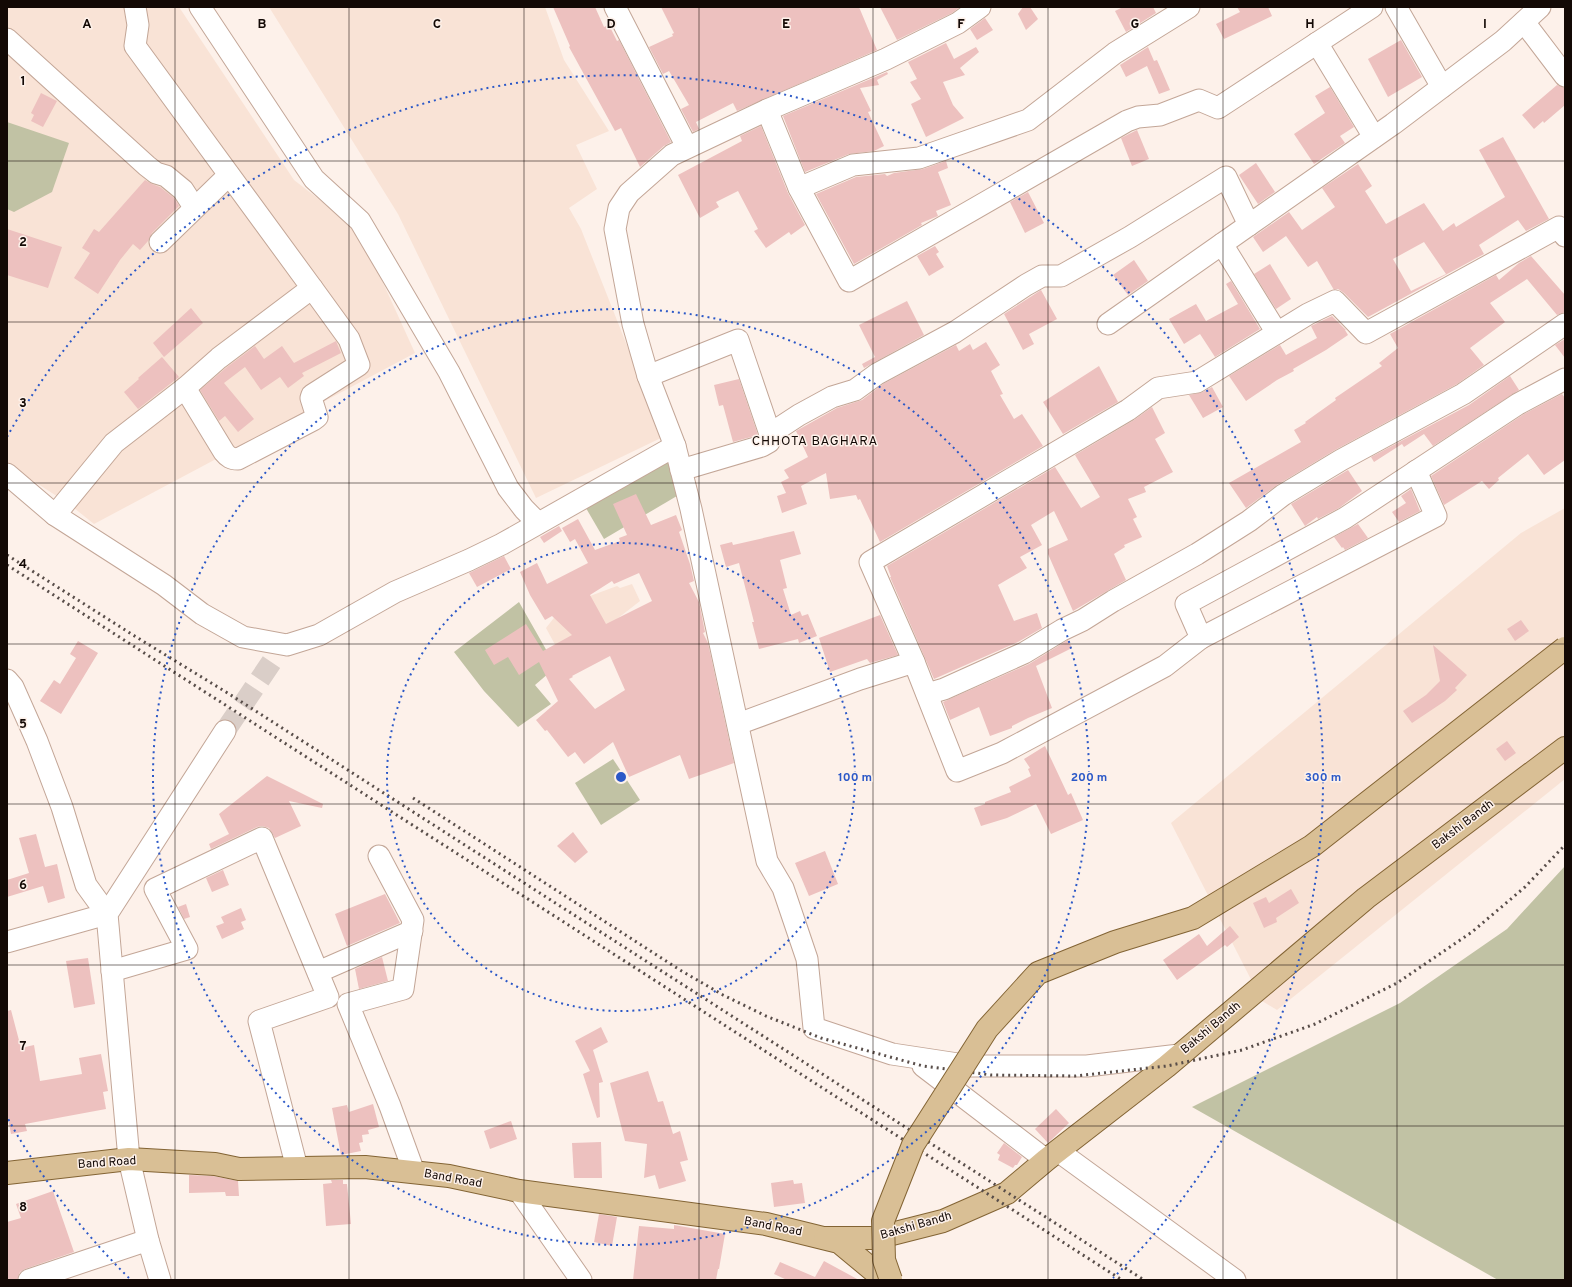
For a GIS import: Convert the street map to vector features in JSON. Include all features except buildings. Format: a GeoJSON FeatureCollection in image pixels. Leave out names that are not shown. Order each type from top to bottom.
{"type":"FeatureCollection","features":[{"type":"Feature","properties":{"kind":"main road"},"geometry":{"type":"LineString","coordinates":[[891,1280],[884,1260],[883,1221],[913,1144],[987,1029],[1038,973],[1116,942],[1193,918],[1312,846],[1565,648]]}},
{"type":"Feature","properties":{"kind":"main road","name":"Bakshi Bandh"},"geometry":{"type":"LineString","coordinates":[[825,1238],[876,1238],[943,1221],[1007,1193],[1179,1055],[1366,898],[1565,748]]}},
{"type":"Feature","properties":{"kind":"main road","name":"Band Road"},"geometry":{"type":"LineString","coordinates":[[7,1173],[129,1159],[215,1164],[239,1169],[365,1167],[448,1176],[519,1192],[766,1224],[825,1238],[838,1242],[874,1271],[881,1280]]}},
{"type":"Feature","properties":{"kind":"street"},"geometry":{"type":"LineString","coordinates":[[135,7],[138,25],[135,46],[349,339],[359,365],[312,395],[311,398],[317,417],[238,459],[228,457],[224,452],[185,388]]}},
{"type":"Feature","properties":{"kind":"street"},"geometry":{"type":"LineString","coordinates":[[200,7],[314,179],[360,221],[449,372],[508,488],[524,509],[538,523]]}},
{"type":"Feature","properties":{"kind":"street"},"geometry":{"type":"LineString","coordinates":[[615,7],[687,147]]}},
{"type":"Feature","properties":{"kind":"street"},"geometry":{"type":"LineString","coordinates":[[980,7],[958,23],[886,59],[767,110],[687,147],[672,155],[628,193],[619,208],[615,229],[633,324],[648,376],[675,446],[768,861],[783,888],[807,959],[814,1028],[892,1054],[970,1066],[1087,1066],[1179,1055]]}},
{"type":"Feature","properties":{"kind":"street"},"geometry":{"type":"LineString","coordinates":[[800,188],[853,165],[919,158],[1028,120],[1115,53],[1189,7]]}},
{"type":"Feature","properties":{"kind":"street"},"geometry":{"type":"LineString","coordinates":[[767,110],[800,188],[849,281],[1127,121],[1138,117],[1160,116],[1199,100],[1218,108],[1372,7]]}},
{"type":"Feature","properties":{"kind":"street"},"geometry":{"type":"LineString","coordinates":[[1396,7],[1442,87]]}},
{"type":"Feature","properties":{"kind":"street"},"geometry":{"type":"LineString","coordinates":[[1108,324],[1374,137],[1503,41],[1540,7]]}},
{"type":"Feature","properties":{"kind":"street"},"geometry":{"type":"LineString","coordinates":[[1524,22],[1565,76]]}},
{"type":"Feature","properties":{"kind":"street"},"geometry":{"type":"LineString","coordinates":[[7,39],[147,166],[156,173],[166,176],[183,190],[194,207]]}},
{"type":"Feature","properties":{"kind":"street"},"geometry":{"type":"LineString","coordinates":[[1317,44],[1374,137]]}},
{"type":"Feature","properties":{"kind":"street"},"geometry":{"type":"LineString","coordinates":[[160,242],[229,174]]}},
{"type":"Feature","properties":{"kind":"street"},"geometry":{"type":"LineString","coordinates":[[770,434],[806,411],[832,397],[855,390],[877,374],[955,332],[1042,276],[1061,276],[1130,237],[1226,177],[1249,226]]}},
{"type":"Feature","properties":{"kind":"street"},"geometry":{"type":"LineString","coordinates":[[1416,471],[1436,516],[1201,638],[1164,666],[1002,753],[957,771],[914,662],[870,562],[1128,410],[1158,388],[1197,382],[1308,314],[1335,301],[1366,333],[1559,227],[1565,236]]}},
{"type":"Feature","properties":{"kind":"street"},"geometry":{"type":"LineString","coordinates":[[1222,244],[1277,333]]}},
{"type":"Feature","properties":{"kind":"street"},"geometry":{"type":"LineString","coordinates":[[55,515],[114,443],[185,388],[219,358],[312,288]]}},
{"type":"Feature","properties":{"kind":"street"},"geometry":{"type":"LineString","coordinates":[[927,694],[944,689],[1024,653],[1062,630],[1083,620],[1113,601],[1203,550],[1249,521],[1283,495],[1340,460],[1463,394],[1565,324]]}},
{"type":"Feature","properties":{"kind":"street"},"geometry":{"type":"LineString","coordinates":[[648,376],[738,340],[770,434],[769,442],[762,446],[681,470]]}},
{"type":"Feature","properties":{"kind":"street"},"geometry":{"type":"LineString","coordinates":[[1201,638],[1186,604],[1345,518],[1518,404],[1565,379]]}},
{"type":"Feature","properties":{"kind":"street"},"geometry":{"type":"LineString","coordinates":[[273,660],[395,592],[469,560],[675,446]]}},
{"type":"Feature","properties":{"kind":"street"},"geometry":{"type":"LineString","coordinates":[[7,474],[55,515],[164,585],[202,614],[243,637],[287,645],[320,635]]}},
{"type":"Feature","properties":{"kind":"street"},"geometry":{"type":"LineString","coordinates":[[738,724],[914,662]]}},
{"type":"Feature","properties":{"kind":"street"},"geometry":{"type":"LineString","coordinates":[[7,680],[12,687],[37,741],[62,807],[86,885],[107,914],[129,1159],[148,1240],[160,1280]]}},
{"type":"Feature","properties":{"kind":"street"},"geometry":{"type":"LineString","coordinates":[[7,942],[107,914],[225,731]]}},
{"type":"Feature","properties":{"kind":"street"},"geometry":{"type":"LineString","coordinates":[[112,971],[187,949],[155,889],[262,838],[328,997],[259,1021],[297,1168]]}},
{"type":"Feature","properties":{"kind":"street"},"geometry":{"type":"LineString","coordinates":[[379,856],[413,920],[403,988],[348,1004],[390,1106],[414,1172]]}},
{"type":"Feature","properties":{"kind":"street"},"geometry":{"type":"LineString","coordinates":[[318,972],[412,931]]}},
{"type":"Feature","properties":{"kind":"street"},"geometry":{"type":"LineString","coordinates":[[923,1066],[1052,1156],[1235,1280]]}},
{"type":"Feature","properties":{"kind":"street"},"geometry":{"type":"LineString","coordinates":[[519,1192],[581,1280]]}},
{"type":"Feature","properties":{"kind":"street"},"geometry":{"type":"LineString","coordinates":[[29,1280],[148,1240]]}},
{"type":"Feature","properties":{"kind":"shaded area"},"geometry":{"type":"Polygon","coordinates":[[[7,7],[179,7],[294,180],[359,230],[415,353],[94,524],[69,504],[7,464],[7,7]]]}},
{"type":"Feature","properties":{"kind":"shaded area"},"geometry":{"type":"Polygon","coordinates":[[[269,7],[545,7],[564,60],[609,131],[576,145],[597,189],[569,208],[581,229],[663,437],[536,498],[398,214],[269,7]]]}},
{"type":"Feature","properties":{"kind":"shaded area"},"geometry":{"type":"Polygon","coordinates":[[[1565,508],[1565,779],[1277,1010],[1262,1001],[1171,823],[1521,533],[1565,508]]]}},
{"type":"Feature","properties":{"kind":"shaded area"},"geometry":{"type":"Polygon","coordinates":[[[632,584],[640,601],[604,629],[558,650],[546,628],[557,614],[590,596],[617,586],[620,588],[632,584]]]}},
{"type":"Feature","properties":{"kind":"green space"},"geometry":{"type":"Polygon","coordinates":[[[7,122],[69,143],[52,192],[14,212],[7,209],[7,122]]]}},
{"type":"Feature","properties":{"kind":"green space"},"geometry":{"type":"Polygon","coordinates":[[[671,452],[682,493],[604,539],[583,503],[671,452]]]}},
{"type":"Feature","properties":{"kind":"green space"},"geometry":{"type":"Polygon","coordinates":[[[519,602],[556,667],[535,685],[551,704],[518,727],[484,691],[454,652],[519,602]]]}},
{"type":"Feature","properties":{"kind":"green space"},"geometry":{"type":"Polygon","coordinates":[[[613,759],[640,800],[601,825],[575,783],[613,759]]]}},
{"type":"Feature","properties":{"kind":"green space"},"geometry":{"type":"Polygon","coordinates":[[[1565,866],[1565,1280],[1498,1280],[1192,1107],[1400,1003],[1507,929],[1565,866]]]}},
{"type":"Feature","properties":{"kind":"tunnel"},"geometry":{"type":"LineString","coordinates":[[225,731],[273,660]]}},
{"type":"Feature","properties":{"kind":"railway"},"geometry":{"type":"LineString","coordinates":[[7,555],[226,692],[1144,1280]]}},
{"type":"Feature","properties":{"kind":"railway"},"geometry":{"type":"LineString","coordinates":[[7,565],[1122,1280]]}},
{"type":"Feature","properties":{"kind":"railway"},"geometry":{"type":"LineString","coordinates":[[413,798],[680,970],[723,995],[766,1016],[821,1038],[923,1066],[991,1075],[1075,1076],[1167,1066],[1242,1050],[1315,1024],[1397,983],[1472,932],[1525,887],[1565,845]]}},
{"type":"Feature","properties":{"kind":"district","name":"CHHOTA BAGHARA"},"geometry":{"type":"Point","coordinates":[815,442]}}]}
